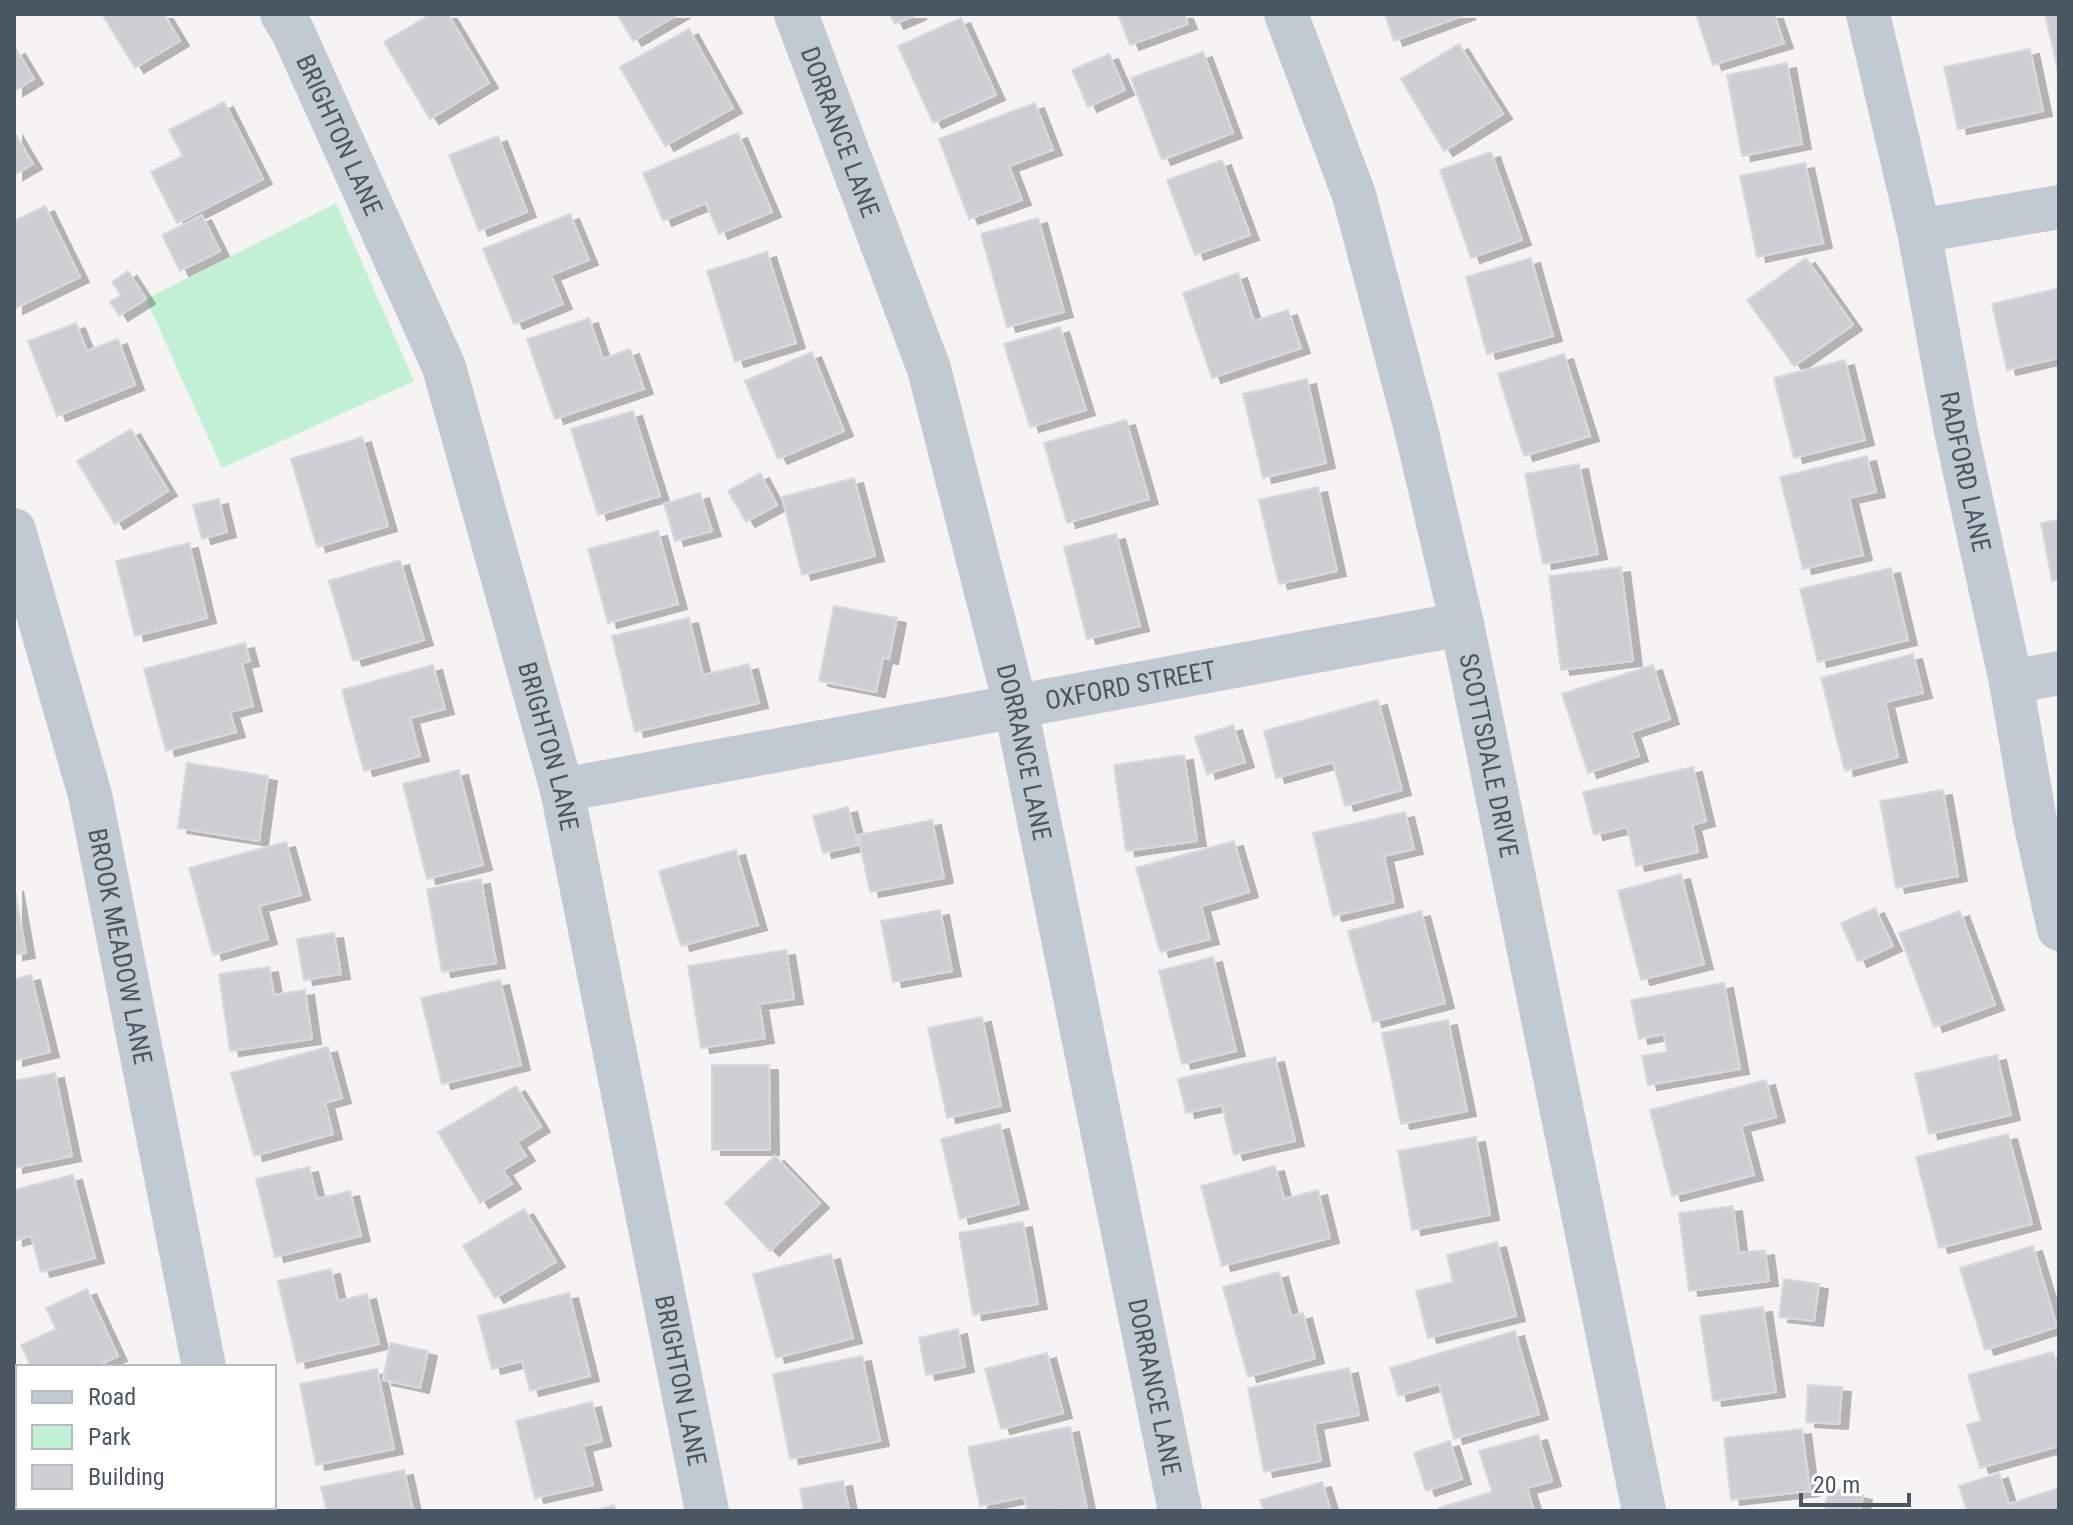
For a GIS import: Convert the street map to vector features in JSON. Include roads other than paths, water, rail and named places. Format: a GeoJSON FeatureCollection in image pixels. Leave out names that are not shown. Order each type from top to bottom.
{"type":"FeatureCollection","features":[{"type":"Feature","properties":{"kind":"street","name":"BRIGHTON LANE"},"geometry":{"type":"LineString","coordinates":[[282,14],[300,46],[444,367],[562,790],[707,1511]]}},
{"type":"Feature","properties":{"kind":"street","name":"DORRANCE LANE"},"geometry":{"type":"LineString","coordinates":[[796,14],[929,369],[1016,708],[1180,1511]]}},
{"type":"Feature","properties":{"kind":"street","name":"SCOTTSDALE DRIVE"},"geometry":{"type":"LineString","coordinates":[[1286,14],[1354,195],[1415,425],[1462,624],[1644,1511]]}},
{"type":"Feature","properties":{"kind":"street","name":"RADFORD LANE"},"geometry":{"type":"LineString","coordinates":[[1868,14],[1919,231],[1956,431],[2011,682],[2035,821],[2059,929]]}},
{"type":"Feature","properties":{"kind":"street"},"geometry":{"type":"LineString","coordinates":[[1919,231],[2059,207]]}},
{"type":"Feature","properties":{"kind":"street","name":"BROOK MEADOW LANE"},"geometry":{"type":"LineString","coordinates":[[14,530],[90,795],[204,1365]]}},
{"type":"Feature","properties":{"kind":"street","name":"OXFORD STREET"},"geometry":{"type":"LineString","coordinates":[[562,790],[1462,624]]}},
{"type":"Feature","properties":{"kind":"street"},"geometry":{"type":"LineString","coordinates":[[2011,682],[2059,673]]}}]}
